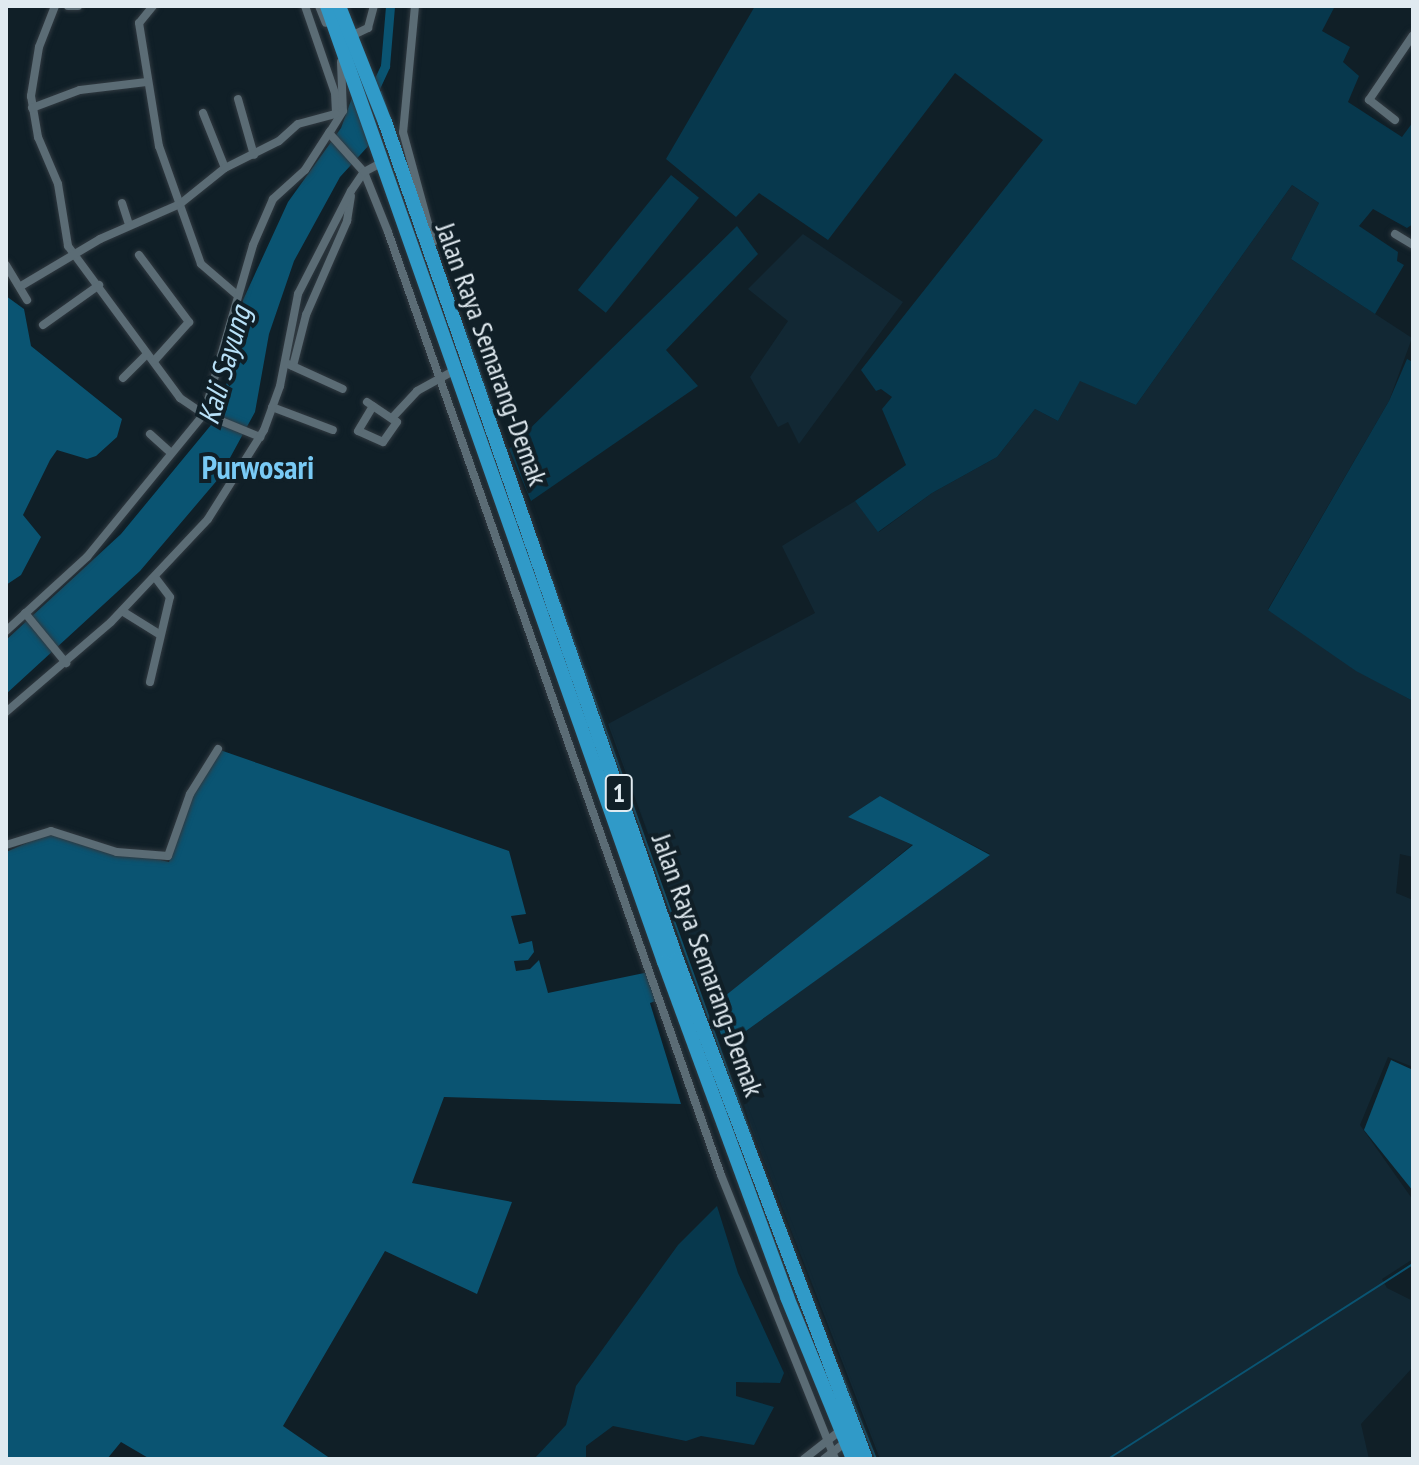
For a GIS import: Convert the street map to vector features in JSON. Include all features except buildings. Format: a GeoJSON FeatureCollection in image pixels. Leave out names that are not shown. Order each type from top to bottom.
{"type":"FeatureCollection","features":[{"type":"Feature","properties":{"kind":"highway","name":"1"},"geometry":{"type":"LineString","coordinates":[[320,11],[351,36],[380,128]]}},
{"type":"Feature","properties":{"kind":"highway","name":"1"},"geometry":{"type":"LineString","coordinates":[[320,11],[380,128]]}},
{"type":"Feature","properties":{"kind":"highway","name":"Jalan Raya Semarang-Demak"},"geometry":{"type":"LineString","coordinates":[[380,128],[433,267],[548,616],[738,1163],[850,1445],[866,1459]]}},
{"type":"Feature","properties":{"kind":"highway","name":"Jalan Raya Semarang-Demak"},"geometry":{"type":"LineString","coordinates":[[380,128],[383,162],[447,373],[548,616],[677,960],[850,1445]]}},
{"type":"Feature","properties":{"kind":"street"},"geometry":{"type":"LineString","coordinates":[[55,6],[39,47],[32,108],[44,158],[58,184],[73,255],[99,285],[180,398],[208,415],[260,437]]}},
{"type":"Feature","properties":{"kind":"street"},"geometry":{"type":"LineString","coordinates":[[68,6],[78,6]]}},
{"type":"Feature","properties":{"kind":"street"},"geometry":{"type":"LineString","coordinates":[[153,6],[139,23],[159,146],[201,264],[236,294]]}},
{"type":"Feature","properties":{"kind":"street"},"geometry":{"type":"LineString","coordinates":[[351,36],[368,28],[374,6]]}},
{"type":"Feature","properties":{"kind":"street"},"geometry":{"type":"LineString","coordinates":[[415,6],[403,132],[432,238],[433,267]]}},
{"type":"Feature","properties":{"kind":"street"},"geometry":{"type":"LineString","coordinates":[[6,631],[87,557],[171,453],[208,415],[236,294],[273,199],[305,170],[331,135],[339,113],[341,62],[320,11]]}},
{"type":"Feature","properties":{"kind":"street"},"geometry":{"type":"LineString","coordinates":[[320,11],[339,113]]}},
{"type":"Feature","properties":{"kind":"street"},"geometry":{"type":"LineString","coordinates":[[1395,120],[1369,100],[1410,45],[1413,35]]}},
{"type":"Feature","properties":{"kind":"street"},"geometry":{"type":"LineString","coordinates":[[32,108],[80,90],[147,82]]}},
{"type":"Feature","properties":{"kind":"street"},"geometry":{"type":"LineString","coordinates":[[238,99],[254,155]]}},
{"type":"Feature","properties":{"kind":"street"},"geometry":{"type":"LineString","coordinates":[[203,113],[225,168]]}},
{"type":"Feature","properties":{"kind":"street"},"geometry":{"type":"LineString","coordinates":[[21,286],[129,225],[179,204],[225,168],[254,155],[298,124],[339,113]]}},
{"type":"Feature","properties":{"kind":"street"},"geometry":{"type":"LineString","coordinates":[[331,135],[364,172],[447,373],[721,1175],[834,1456]]}},
{"type":"Feature","properties":{"kind":"street"},"geometry":{"type":"LineString","coordinates":[[6,712],[122,611],[208,519],[260,437],[272,407],[298,294],[351,191],[364,172],[383,162]]}},
{"type":"Feature","properties":{"kind":"street"},"geometry":{"type":"LineString","coordinates":[[293,366],[306,315],[347,221],[351,191]]}},
{"type":"Feature","properties":{"kind":"street"},"geometry":{"type":"LineString","coordinates":[[122,203],[129,225]]}},
{"type":"Feature","properties":{"kind":"street"},"geometry":{"type":"LineString","coordinates":[[1395,234],[1413,245]]}},
{"type":"Feature","properties":{"kind":"street"},"geometry":{"type":"LineString","coordinates":[[139,255],[189,322],[154,361]]}},
{"type":"Feature","properties":{"kind":"street"},"geometry":{"type":"LineString","coordinates":[[6,265],[27,300]]}},
{"type":"Feature","properties":{"kind":"street"},"geometry":{"type":"LineString","coordinates":[[43,325],[99,285]]}},
{"type":"Feature","properties":{"kind":"street"},"geometry":{"type":"LineString","coordinates":[[123,378],[147,354]]}},
{"type":"Feature","properties":{"kind":"street"},"geometry":{"type":"LineString","coordinates":[[284,362],[343,389]]}},
{"type":"Feature","properties":{"kind":"street"},"geometry":{"type":"LineString","coordinates":[[392,418],[412,395],[447,373]]}},
{"type":"Feature","properties":{"kind":"street"},"geometry":{"type":"LineString","coordinates":[[370,404],[392,418],[397,426],[385,441],[359,434],[370,404]]}},
{"type":"Feature","properties":{"kind":"street"},"geometry":{"type":"LineString","coordinates":[[272,407],[333,430]]}},
{"type":"Feature","properties":{"kind":"street"},"geometry":{"type":"LineString","coordinates":[[150,434],[171,453]]}},
{"type":"Feature","properties":{"kind":"street"},"geometry":{"type":"LineString","coordinates":[[150,682],[170,592],[155,577]]}},
{"type":"Feature","properties":{"kind":"street"},"geometry":{"type":"LineString","coordinates":[[122,611],[159,634]]}},
{"type":"Feature","properties":{"kind":"street"},"geometry":{"type":"LineString","coordinates":[[26,615],[65,662]]}},
{"type":"Feature","properties":{"kind":"street"},"geometry":{"type":"LineString","coordinates":[[6,845],[51,831],[117,852],[168,856],[190,794],[218,749]]}},
{"type":"Feature","properties":{"kind":"street"},"geometry":{"type":"LineString","coordinates":[[721,1175],[738,1163]]}},
{"type":"Feature","properties":{"kind":"street"},"geometry":{"type":"LineString","coordinates":[[827,1439],[850,1445]]}},
{"type":"Feature","properties":{"kind":"street"},"geometry":{"type":"LineString","coordinates":[[804,1459],[827,1439]]}},
{"type":"Feature","properties":{"kind":"street"},"geometry":{"type":"LineString","coordinates":[[824,1459],[850,1445]]}},
{"type":"Feature","properties":{"kind":"shaded area"},"geometry":{"type":"Polygon","coordinates":[[[755,6],[1335,6],[1322,31],[1350,47],[1343,62],[1359,76],[1348,102],[1402,137],[1413,122],[1413,224],[1407,228],[1373,209],[1359,226],[1398,252],[1397,261],[1404,265],[1375,314],[1291,259],[1319,203],[1292,185],[1136,405],[1080,381],[1058,421],[1035,409],[997,457],[932,493],[878,532],[855,501],[906,465],[882,409],[892,397],[881,389],[876,391],[861,370],[1043,140],[955,73],[828,240],[759,193],[736,217],[666,159],[755,6]]]}},
{"type":"Feature","properties":{"kind":"shaded area"},"geometry":{"type":"Polygon","coordinates":[[[353,95],[371,143],[340,177],[294,261],[269,334],[255,412],[219,478],[140,571],[6,694],[6,640],[121,534],[211,425],[228,380],[243,300],[288,202],[341,128],[353,95]]]}},
{"type":"Feature","properties":{"kind":"shaded area"},"geometry":{"type":"Polygon","coordinates":[[[671,175],[699,198],[606,313],[578,290],[671,175]]]}},
{"type":"Feature","properties":{"kind":"shaded area"},"geometry":{"type":"Polygon","coordinates":[[[1292,185],[1319,203],[1291,259],[1412,338],[1389,401],[1268,609],[1356,670],[1413,701],[1413,857],[1400,854],[1396,893],[1413,900],[1413,1067],[1388,1057],[1360,1125],[1413,1200],[1413,1259],[1382,1279],[1387,1288],[1413,1301],[1413,1367],[1361,1424],[1369,1459],[880,1459],[751,1127],[725,1046],[990,854],[880,797],[849,817],[913,844],[712,1009],[608,724],[815,613],[782,546],[855,501],[879,532],[932,493],[997,457],[1035,409],[1058,421],[1080,380],[1136,405],[1292,185]]]}},
{"type":"Feature","properties":{"kind":"shaded area"},"geometry":{"type":"Polygon","coordinates":[[[737,226],[758,254],[666,350],[698,386],[531,501],[509,449],[737,226]]]}},
{"type":"Feature","properties":{"kind":"shaded area"},"geometry":{"type":"Polygon","coordinates":[[[803,234],[903,302],[799,444],[788,422],[778,427],[750,377],[788,321],[748,289],[803,234]]]}},
{"type":"Feature","properties":{"kind":"shaded area"},"geometry":{"type":"Polygon","coordinates":[[[6,296],[24,309],[31,346],[122,419],[117,437],[96,456],[87,459],[57,450],[50,460],[23,515],[41,537],[21,575],[6,585],[6,296]]]}},
{"type":"Feature","properties":{"kind":"shaded area"},"geometry":{"type":"Polygon","coordinates":[[[1407,359],[1413,362],[1413,701],[1356,671],[1268,610],[1389,401],[1407,359]]]}},
{"type":"Feature","properties":{"kind":"shaded area"},"geometry":{"type":"Polygon","coordinates":[[[220,750],[509,851],[526,914],[511,916],[519,944],[532,941],[534,952],[528,960],[514,961],[516,971],[530,969],[539,960],[548,993],[649,972],[658,1000],[650,1003],[681,1104],[444,1097],[412,1183],[512,1202],[477,1294],[385,1251],[283,1426],[331,1459],[150,1459],[121,1442],[107,1459],[6,1459],[6,852],[47,834],[169,862],[196,786],[220,750]]]}},
{"type":"Feature","properties":{"kind":"shaded area"},"geometry":{"type":"Polygon","coordinates":[[[880,796],[990,855],[725,1046],[712,1009],[715,1004],[913,845],[848,817],[880,796]]]}},
{"type":"Feature","properties":{"kind":"shaded area"},"geometry":{"type":"Polygon","coordinates":[[[1391,1060],[1413,1070],[1413,1191],[1364,1130],[1391,1060]]]}},
{"type":"Feature","properties":{"kind":"shaded area"},"geometry":{"type":"Polygon","coordinates":[[[717,1206],[738,1273],[784,1373],[780,1383],[736,1382],[736,1396],[774,1407],[754,1445],[701,1436],[686,1441],[613,1426],[586,1446],[586,1459],[534,1459],[566,1425],[576,1386],[678,1245],[717,1206]]]}},
{"type":"Feature","properties":{"kind":"waterway","name":"Kali Sayung"},"geometry":{"type":"LineString","coordinates":[[373,92],[385,66],[390,6]]}},
{"type":"Feature","properties":{"kind":"waterway"},"geometry":{"type":"LineString","coordinates":[[381,92],[387,109]]}},
{"type":"Feature","properties":{"kind":"waterway"},"geometry":{"type":"LineString","coordinates":[[465,329],[497,422]]}},
{"type":"Feature","properties":{"kind":"waterway"},"geometry":{"type":"LineString","coordinates":[[550,575],[753,1141]]}},
{"type":"Feature","properties":{"kind":"waterway"},"geometry":{"type":"LineString","coordinates":[[1108,1459],[1413,1264]]}},
{"type":"Feature","properties":{"kind":"waterway"},"geometry":{"type":"LineString","coordinates":[[842,1375],[876,1459]]}},
{"type":"Feature","properties":{"kind":"district","name":"Purwosari"},"geometry":{"type":"Point","coordinates":[258,467]}}]}
